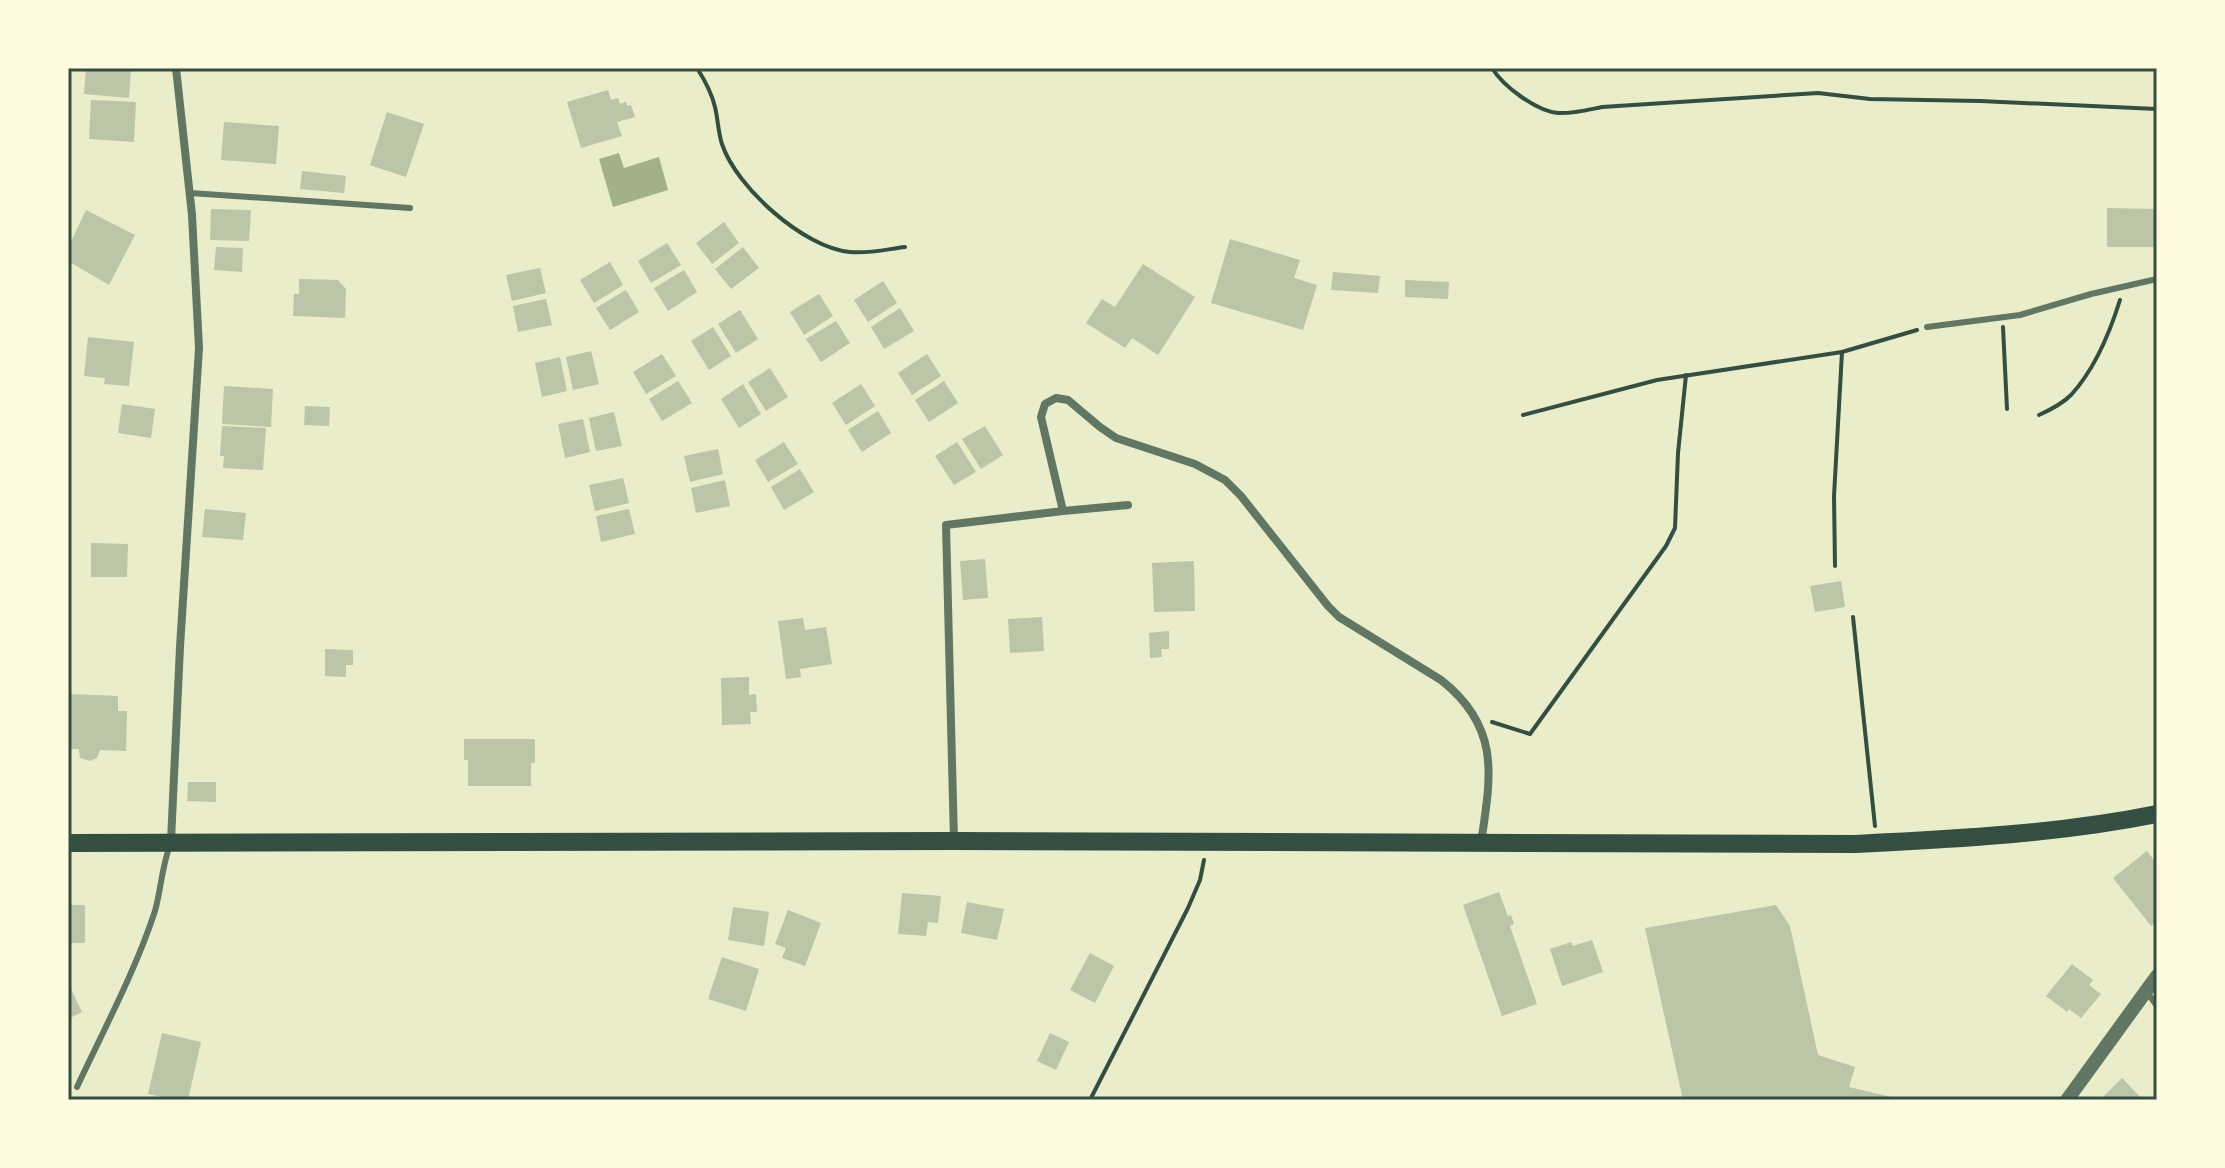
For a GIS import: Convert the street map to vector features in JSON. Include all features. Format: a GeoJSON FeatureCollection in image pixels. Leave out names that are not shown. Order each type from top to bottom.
{"type":"FeatureCollection","features":[{"type":"Feature","properties":{"kind":"main road"},"geometry":{"type":"LineString","coordinates":[[68,843],[1877,843],[1966,839],[2157,814]]}},
{"type":"Feature","properties":{"kind":"street"},"geometry":{"type":"LineString","coordinates":[[171,841],[199,348],[190,193],[176,68]]}},
{"type":"Feature","properties":{"kind":"street"},"geometry":{"type":"LineString","coordinates":[[1063,511],[1041,417],[1045,404],[1056,398],[1068,400],[1116,438],[1195,464],[1225,480],[1339,617],[1441,680],[1456,692],[1477,719],[1484,734],[1490,766],[1480,844]]}},
{"type":"Feature","properties":{"kind":"street"},"geometry":{"type":"LineString","coordinates":[[954,841],[946,525],[1128,505]]}},
{"type":"Feature","properties":{"kind":"street"},"geometry":{"type":"LineString","coordinates":[[2067,1100],[2157,976]]}},
{"type":"Feature","properties":{"kind":"lane"},"geometry":{"type":"LineString","coordinates":[[190,193],[410,208]]}},
{"type":"Feature","properties":{"kind":"lane"},"geometry":{"type":"LineString","coordinates":[[1927,327],[2020,315],[2157,279]]}},
{"type":"Feature","properties":{"kind":"lane"},"geometry":{"type":"LineString","coordinates":[[77,1087],[134,966],[155,909],[171,841]]}},
{"type":"Feature","properties":{"kind":"lane"},"geometry":{"type":"LineString","coordinates":[[2146,991],[2157,1006]]}},
{"type":"Feature","properties":{"kind":"path"},"geometry":{"type":"LineString","coordinates":[[697,68],[715,105],[721,142],[727,156],[746,186],[785,223],[813,240],[848,252],[905,247]]}},
{"type":"Feature","properties":{"kind":"path"},"geometry":{"type":"LineString","coordinates":[[1492,68],[1515,93],[1554,113],[1818,93],[1870,99],[2157,109]]}},
{"type":"Feature","properties":{"kind":"path"},"geometry":{"type":"LineString","coordinates":[[2039,415],[2070,396],[2085,375],[2110,331],[2124,286]]}},
{"type":"Feature","properties":{"kind":"path"},"geometry":{"type":"LineString","coordinates":[[2003,317],[2007,409]]}},
{"type":"Feature","properties":{"kind":"path"},"geometry":{"type":"LineString","coordinates":[[1523,415],[1657,380],[1842,352],[1927,327]]}},
{"type":"Feature","properties":{"kind":"path"},"geometry":{"type":"LineString","coordinates":[[1835,566],[1834,496],[1842,352]]}},
{"type":"Feature","properties":{"kind":"path"},"geometry":{"type":"LineString","coordinates":[[1477,719],[1530,734],[1666,546],[1675,528],[1686,375]]}},
{"type":"Feature","properties":{"kind":"path"},"geometry":{"type":"LineString","coordinates":[[1853,617],[1877,843]]}},
{"type":"Feature","properties":{"kind":"path"},"geometry":{"type":"LineString","coordinates":[[1090,1100],[1188,908],[1200,880],[1209,843]]}},
{"type":"Feature","properties":{"kind":"shaded area"},"geometry":{"type":"Polygon","coordinates":[[[619,153],[624,168],[659,157],[668,190],[613,207],[599,159],[619,153]]]}},
{"type":"Feature","properties":{"kind":"building"},"geometry":{"type":"Polygon","coordinates":[[[86,68],[131,68],[129,98],[84,94],[86,68]]]}},
{"type":"Feature","properties":{"kind":"building"},"geometry":{"type":"Polygon","coordinates":[[[608,90],[611,100],[618,98],[620,104],[626,102],[627,106],[631,105],[635,117],[617,122],[622,136],[581,148],[567,102],[608,90]]]}},
{"type":"Feature","properties":{"kind":"building"},"geometry":{"type":"Polygon","coordinates":[[[91,100],[136,102],[134,142],[89,139],[91,100]]]}},
{"type":"Feature","properties":{"kind":"building"},"geometry":{"type":"Polygon","coordinates":[[[387,112],[424,124],[406,177],[370,165],[387,112]]]}},
{"type":"Feature","properties":{"kind":"building"},"geometry":{"type":"Polygon","coordinates":[[[224,122],[279,126],[276,164],[221,160],[224,122]]]}},
{"type":"Feature","properties":{"kind":"building"},"geometry":{"type":"Polygon","coordinates":[[[302,171],[346,176],[344,193],[300,189],[302,171]]]}},
{"type":"Feature","properties":{"kind":"building"},"geometry":{"type":"Polygon","coordinates":[[[2107,208],[2157,209],[2157,247],[2107,247],[2107,208]]]}},
{"type":"Feature","properties":{"kind":"building"},"geometry":{"type":"Polygon","coordinates":[[[211,209],[251,210],[249,241],[210,240],[211,209]]]}},
{"type":"Feature","properties":{"kind":"building"},"geometry":{"type":"Polygon","coordinates":[[[86,210],[135,235],[109,285],[68,261],[68,248],[86,210]]]}},
{"type":"Feature","properties":{"kind":"building"},"geometry":{"type":"Polygon","coordinates":[[[724,222],[739,243],[712,264],[696,243],[724,222]]]}},
{"type":"Feature","properties":{"kind":"building"},"geometry":{"type":"Polygon","coordinates":[[[1230,239],[1300,260],[1294,278],[1317,285],[1303,330],[1211,303],[1230,239]]]}},
{"type":"Feature","properties":{"kind":"building"},"geometry":{"type":"Polygon","coordinates":[[[667,243],[681,265],[651,283],[638,261],[667,243]]]}},
{"type":"Feature","properties":{"kind":"building"},"geometry":{"type":"Polygon","coordinates":[[[216,247],[243,248],[242,272],[214,270],[216,247]]]}},
{"type":"Feature","properties":{"kind":"building"},"geometry":{"type":"Polygon","coordinates":[[[743,247],[759,268],[731,289],[715,269],[743,247]]]}},
{"type":"Feature","properties":{"kind":"building"},"geometry":{"type":"Polygon","coordinates":[[[610,262],[623,285],[594,303],[580,280],[610,262]]]}},
{"type":"Feature","properties":{"kind":"building"},"geometry":{"type":"Polygon","coordinates":[[[1143,264],[1195,297],[1158,355],[1132,338],[1125,348],[1086,323],[1102,299],[1115,307],[1143,264]]]}},
{"type":"Feature","properties":{"kind":"building"},"geometry":{"type":"Polygon","coordinates":[[[540,268],[546,293],[512,301],[506,275],[540,268]]]}},
{"type":"Feature","properties":{"kind":"building"},"geometry":{"type":"Polygon","coordinates":[[[684,270],[697,292],[668,311],[654,288],[684,270]]]}},
{"type":"Feature","properties":{"kind":"building"},"geometry":{"type":"Polygon","coordinates":[[[1333,272],[1380,276],[1378,293],[1331,290],[1333,272]]]}},
{"type":"Feature","properties":{"kind":"building"},"geometry":{"type":"Polygon","coordinates":[[[299,279],[338,280],[346,289],[345,318],[293,316],[294,294],[299,294],[299,279]]]}},
{"type":"Feature","properties":{"kind":"building"},"geometry":{"type":"Polygon","coordinates":[[[1405,280],[1449,282],[1448,299],[1405,297],[1405,280]]]}},
{"type":"Feature","properties":{"kind":"building"},"geometry":{"type":"Polygon","coordinates":[[[883,281],[897,303],[868,322],[854,300],[883,281]]]}},
{"type":"Feature","properties":{"kind":"building"},"geometry":{"type":"Polygon","coordinates":[[[626,290],[639,312],[610,330],[596,308],[626,290]]]}},
{"type":"Feature","properties":{"kind":"building"},"geometry":{"type":"Polygon","coordinates":[[[819,294],[833,316],[804,335],[790,312],[819,294]]]}},
{"type":"Feature","properties":{"kind":"building"},"geometry":{"type":"Polygon","coordinates":[[[546,299],[552,325],[518,332],[513,306],[546,299]]]}},
{"type":"Feature","properties":{"kind":"building"},"geometry":{"type":"Polygon","coordinates":[[[900,308],[914,331],[884,349],[871,327],[900,308]]]}},
{"type":"Feature","properties":{"kind":"building"},"geometry":{"type":"Polygon","coordinates":[[[740,310],[758,339],[736,353],[718,324],[740,310]]]}},
{"type":"Feature","properties":{"kind":"building"},"geometry":{"type":"Polygon","coordinates":[[[836,321],[850,343],[821,362],[806,339],[836,321]]]}},
{"type":"Feature","properties":{"kind":"building"},"geometry":{"type":"Polygon","coordinates":[[[713,327],[731,356],[709,370],[691,341],[713,327]]]}},
{"type":"Feature","properties":{"kind":"building"},"geometry":{"type":"Polygon","coordinates":[[[88,337],[134,342],[129,386],[104,384],[105,378],[84,376],[88,337]]]}},
{"type":"Feature","properties":{"kind":"building"},"geometry":{"type":"Polygon","coordinates":[[[591,351],[599,384],[573,390],[566,357],[591,351]]]}},
{"type":"Feature","properties":{"kind":"building"},"geometry":{"type":"Polygon","coordinates":[[[662,354],[676,376],[646,394],[633,372],[662,354]]]}},
{"type":"Feature","properties":{"kind":"building"},"geometry":{"type":"Polygon","coordinates":[[[927,354],[941,376],[912,395],[898,373],[927,354]]]}},
{"type":"Feature","properties":{"kind":"building"},"geometry":{"type":"Polygon","coordinates":[[[560,357],[567,391],[542,397],[535,363],[560,357]]]}},
{"type":"Feature","properties":{"kind":"building"},"geometry":{"type":"Polygon","coordinates":[[[770,368],[788,397],[766,411],[748,382],[770,368]]]}},
{"type":"Feature","properties":{"kind":"building"},"geometry":{"type":"Polygon","coordinates":[[[678,381],[692,403],[662,421],[649,399],[678,381]]]}},
{"type":"Feature","properties":{"kind":"building"},"geometry":{"type":"Polygon","coordinates":[[[944,381],[958,403],[929,422],[915,400],[944,381]]]}},
{"type":"Feature","properties":{"kind":"building"},"geometry":{"type":"Polygon","coordinates":[[[743,384],[761,414],[739,428],[721,399],[743,384]]]}},
{"type":"Feature","properties":{"kind":"building"},"geometry":{"type":"Polygon","coordinates":[[[861,384],[875,406],[846,425],[832,403],[861,384]]]}},
{"type":"Feature","properties":{"kind":"building"},"geometry":{"type":"Polygon","coordinates":[[[224,386],[273,389],[271,427],[222,424],[224,386]]]}},
{"type":"Feature","properties":{"kind":"building"},"geometry":{"type":"Polygon","coordinates":[[[122,404],[155,409],[151,438],[118,433],[122,404]]]}},
{"type":"Feature","properties":{"kind":"building"},"geometry":{"type":"Polygon","coordinates":[[[305,406],[330,407],[329,426],[304,425],[305,406]]]}},
{"type":"Feature","properties":{"kind":"building"},"geometry":{"type":"Polygon","coordinates":[[[878,411],[891,433],[862,452],[848,430],[878,411]]]}},
{"type":"Feature","properties":{"kind":"building"},"geometry":{"type":"Polygon","coordinates":[[[614,412],[622,446],[596,451],[589,418],[614,412]]]}},
{"type":"Feature","properties":{"kind":"building"},"geometry":{"type":"Polygon","coordinates":[[[583,419],[590,452],[565,458],[558,424],[583,419]]]}},
{"type":"Feature","properties":{"kind":"building"},"geometry":{"type":"Polygon","coordinates":[[[222,426],[266,428],[263,470],[223,468],[224,456],[220,456],[222,426]]]}},
{"type":"Feature","properties":{"kind":"building"},"geometry":{"type":"Polygon","coordinates":[[[985,426],[1003,455],[981,469],[962,439],[985,426]]]}},
{"type":"Feature","properties":{"kind":"building"},"geometry":{"type":"Polygon","coordinates":[[[784,442],[798,464],[768,482],[755,460],[784,442]]]}},
{"type":"Feature","properties":{"kind":"building"},"geometry":{"type":"Polygon","coordinates":[[[957,442],[976,472],[954,485],[935,456],[957,442]]]}},
{"type":"Feature","properties":{"kind":"building"},"geometry":{"type":"Polygon","coordinates":[[[718,449],[723,474],[690,482],[684,456],[718,449]]]}},
{"type":"Feature","properties":{"kind":"building"},"geometry":{"type":"Polygon","coordinates":[[[800,469],[814,492],[784,510],[771,487],[800,469]]]}},
{"type":"Feature","properties":{"kind":"building"},"geometry":{"type":"Polygon","coordinates":[[[623,478],[629,503],[595,511],[589,485],[623,478]]]}},
{"type":"Feature","properties":{"kind":"building"},"geometry":{"type":"Polygon","coordinates":[[[725,480],[730,506],[696,513],[691,488],[725,480]]]}},
{"type":"Feature","properties":{"kind":"building"},"geometry":{"type":"Polygon","coordinates":[[[205,509],[246,513],[243,540],[202,537],[205,509]]]}},
{"type":"Feature","properties":{"kind":"building"},"geometry":{"type":"Polygon","coordinates":[[[629,509],[635,534],[601,542],[596,516],[629,509]]]}},
{"type":"Feature","properties":{"kind":"building"},"geometry":{"type":"Polygon","coordinates":[[[91,543],[128,544],[127,577],[91,577],[91,543]]]}},
{"type":"Feature","properties":{"kind":"building"},"geometry":{"type":"Polygon","coordinates":[[[985,559],[988,598],[963,600],[960,561],[985,559]]]}},
{"type":"Feature","properties":{"kind":"building"},"geometry":{"type":"Polygon","coordinates":[[[1194,561],[1195,611],[1154,612],[1152,563],[1194,561]]]}},
{"type":"Feature","properties":{"kind":"building"},"geometry":{"type":"Polygon","coordinates":[[[1841,581],[1845,607],[1815,612],[1810,586],[1841,581]]]}},
{"type":"Feature","properties":{"kind":"building"},"geometry":{"type":"Polygon","coordinates":[[[1042,617],[1044,651],[1010,653],[1008,619],[1042,617]]]}},
{"type":"Feature","properties":{"kind":"building"},"geometry":{"type":"Polygon","coordinates":[[[803,618],[805,630],[826,627],[832,664],[800,669],[801,677],[786,679],[778,621],[803,618]]]}},
{"type":"Feature","properties":{"kind":"building"},"geometry":{"type":"Polygon","coordinates":[[[1169,631],[1169,649],[1161,649],[1162,657],[1150,658],[1149,633],[1169,631]]]}},
{"type":"Feature","properties":{"kind":"building"},"geometry":{"type":"Polygon","coordinates":[[[325,649],[353,650],[353,665],[346,665],[346,677],[325,676],[325,649]]]}},
{"type":"Feature","properties":{"kind":"building"},"geometry":{"type":"Polygon","coordinates":[[[749,677],[749,695],[756,694],[757,712],[750,712],[751,724],[722,725],[721,678],[749,677]]]}},
{"type":"Feature","properties":{"kind":"building"},"geometry":{"type":"Polygon","coordinates":[[[68,694],[118,696],[118,711],[127,711],[126,751],[100,750],[97,758],[90,761],[80,758],[79,749],[68,749],[68,694]]]}},
{"type":"Feature","properties":{"kind":"building"},"geometry":{"type":"Polygon","coordinates":[[[464,739],[535,739],[531,786],[468,786],[464,739]]]}},
{"type":"Feature","properties":{"kind":"building"},"geometry":{"type":"Polygon","coordinates":[[[188,782],[216,782],[216,802],[187,801],[188,782]]]}},
{"type":"Feature","properties":{"kind":"building"},"geometry":{"type":"Polygon","coordinates":[[[2147,851],[2157,864],[2157,921],[2151,926],[2113,878],[2147,851]]]}},
{"type":"Feature","properties":{"kind":"building"},"geometry":{"type":"Polygon","coordinates":[[[1499,892],[1508,916],[1511,915],[1514,924],[1510,926],[1537,1004],[1502,1016],[1463,905],[1499,892]]]}},
{"type":"Feature","properties":{"kind":"building"},"geometry":{"type":"Polygon","coordinates":[[[902,893],[941,896],[938,923],[928,922],[926,936],[898,934],[902,893]]]}},
{"type":"Feature","properties":{"kind":"building"},"geometry":{"type":"Polygon","coordinates":[[[967,902],[1004,909],[997,940],[961,933],[967,902]]]}},
{"type":"Feature","properties":{"kind":"building"},"geometry":{"type":"Polygon","coordinates":[[[68,905],[85,905],[85,943],[68,943],[68,905]]]}},
{"type":"Feature","properties":{"kind":"building"},"geometry":{"type":"Polygon","coordinates":[[[1776,905],[1790,926],[1818,1055],[1855,1067],[1849,1087],[1904,1100],[1683,1100],[1645,928],[1776,905]]]}},
{"type":"Feature","properties":{"kind":"building"},"geometry":{"type":"Polygon","coordinates":[[[733,907],[769,912],[764,946],[728,940],[733,907]]]}},
{"type":"Feature","properties":{"kind":"building"},"geometry":{"type":"Polygon","coordinates":[[[788,910],[821,923],[805,966],[782,958],[786,948],[775,944],[788,910]]]}},
{"type":"Feature","properties":{"kind":"building"},"geometry":{"type":"Polygon","coordinates":[[[1592,940],[1603,972],[1562,986],[1550,949],[1571,942],[1573,946],[1592,940]]]}},
{"type":"Feature","properties":{"kind":"building"},"geometry":{"type":"Polygon","coordinates":[[[1090,953],[1114,966],[1095,1003],[1070,990],[1090,953]]]}},
{"type":"Feature","properties":{"kind":"building"},"geometry":{"type":"Polygon","coordinates":[[[722,957],[759,969],[746,1011],[708,999],[722,957]]]}},
{"type":"Feature","properties":{"kind":"building"},"geometry":{"type":"Polygon","coordinates":[[[2072,964],[2093,980],[2089,985],[2101,994],[2081,1018],[2046,996],[2072,964]]]}},
{"type":"Feature","properties":{"kind":"building"},"geometry":{"type":"Polygon","coordinates":[[[71,989],[82,1012],[68,1019],[68,991],[71,989]]]}},
{"type":"Feature","properties":{"kind":"building"},"geometry":{"type":"Polygon","coordinates":[[[162,1033],[201,1042],[188,1100],[148,1094],[162,1033]]]}},
{"type":"Feature","properties":{"kind":"building"},"geometry":{"type":"Polygon","coordinates":[[[1050,1033],[1069,1042],[1056,1070],[1037,1061],[1050,1033]]]}},
{"type":"Feature","properties":{"kind":"building"},"geometry":{"type":"Polygon","coordinates":[[[2122,1078],[2143,1100],[2106,1100],[2103,1097],[2122,1078]]]}}]}
